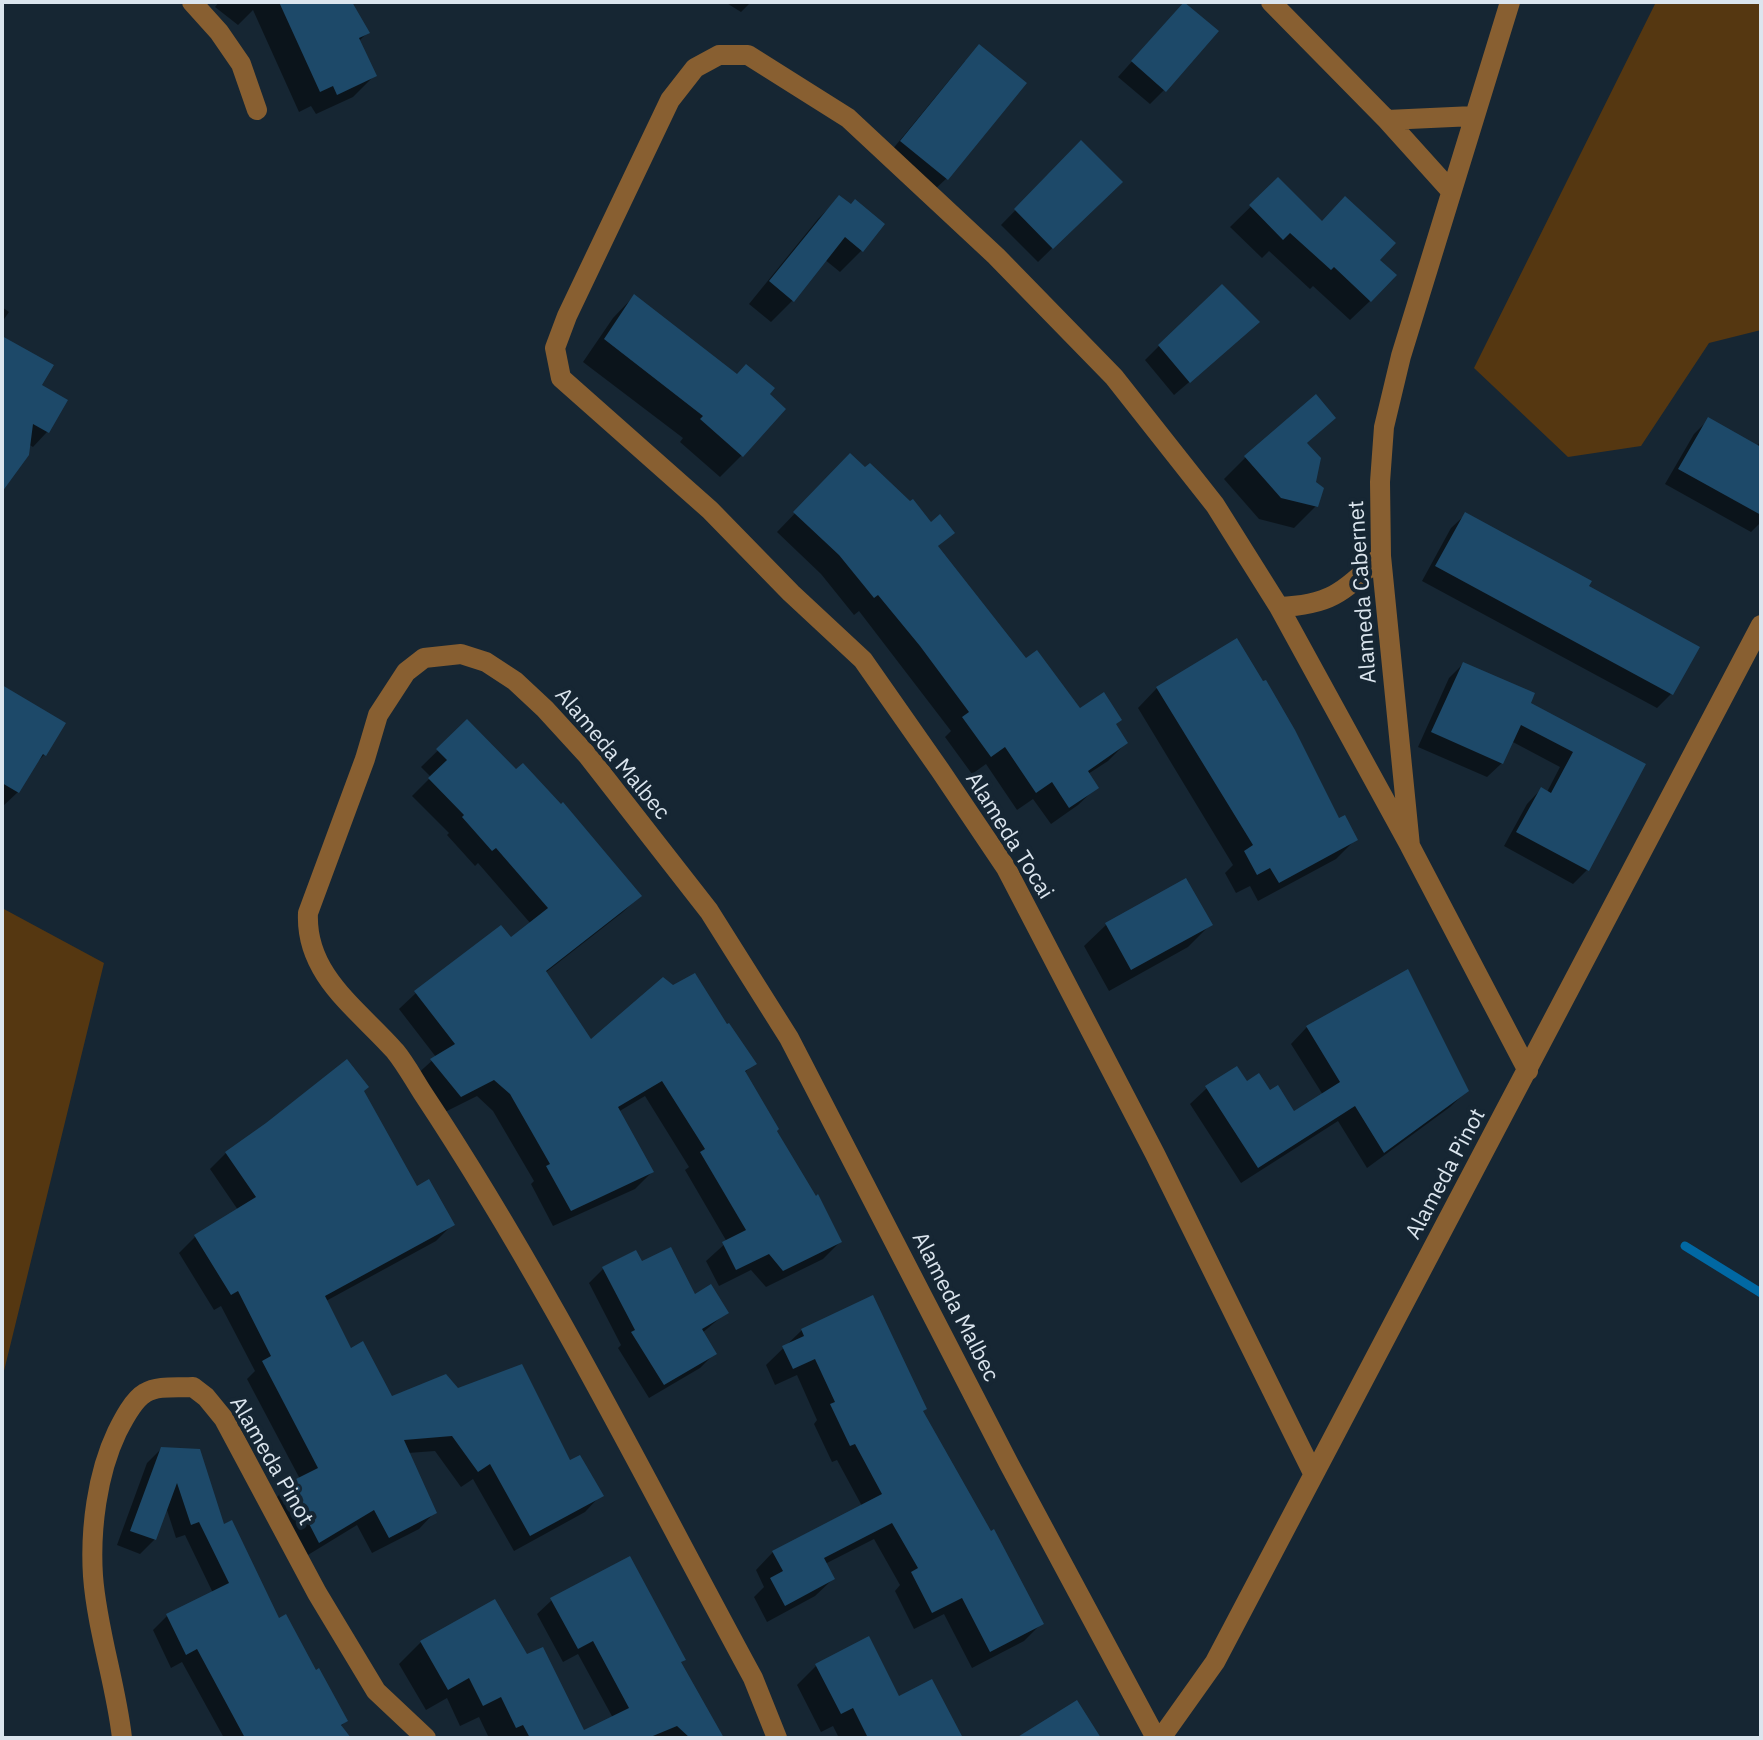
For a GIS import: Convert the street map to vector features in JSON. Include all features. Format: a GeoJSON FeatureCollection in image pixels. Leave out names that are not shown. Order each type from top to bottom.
{"type":"FeatureCollection","features":[{"type":"Feature","properties":{"kind":"street"},"geometry":{"type":"LineString","coordinates":[[192,2],[219,32],[241,64],[257,110]]}},
{"type":"Feature","properties":{"kind":"street"},"geometry":{"type":"LineString","coordinates":[[1271,2],[1387,120],[1451,191]]}},
{"type":"Feature","properties":{"kind":"street","name":"Alameda Cabernet"},"geometry":{"type":"LineString","coordinates":[[1510,2],[1401,356],[1384,427],[1380,482],[1381,556],[1410,846],[1528,1071]]}},
{"type":"Feature","properties":{"kind":"street","name":"Alameda Tocai"},"geometry":{"type":"LineString","coordinates":[[1313,1473],[1155,1154],[1006,868],[863,660],[791,593],[710,510],[561,378],[555,348],[567,316],[670,100],[695,68],[719,55],[748,55],[848,118],[996,256],[1114,377],[1215,505],[1279,607],[1410,846]]}},
{"type":"Feature","properties":{"kind":"street"},"geometry":{"type":"LineString","coordinates":[[1387,120],[1474,116]]}},
{"type":"Feature","properties":{"kind":"street"},"geometry":{"type":"LineString","coordinates":[[1279,607],[1306,606],[1333,598],[1381,556]]}},
{"type":"Feature","properties":{"kind":"street","name":"Alameda Pinot"},"geometry":{"type":"LineString","coordinates":[[1158,1738],[1215,1662],[1761,625]]}},
{"type":"Feature","properties":{"kind":"street","name":"Alameda Malbec"},"geometry":{"type":"LineString","coordinates":[[777,1738],[753,1678],[514,1238],[396,1053],[341,996],[312,952],[307,932],[308,913],[365,759],[378,715],[406,672],[424,658],[461,654],[486,662],[515,681],[588,756],[709,911],[789,1038],[1009,1464],[1158,1738]]}},
{"type":"Feature","properties":{"kind":"street","name":"Alameda Pinot"},"geometry":{"type":"LineString","coordinates":[[122,1738],[93,1577],[100,1484],[118,1432],[143,1394],[158,1388],[193,1387],[224,1419],[317,1593],[376,1691],[426,1738]]}},
{"type":"Feature","properties":{"kind":"shaded area"},"geometry":{"type":"Polygon","coordinates":[[[1656,2],[1761,2],[1761,330],[1709,343],[1641,446],[1568,457],[1474,368],[1656,2]]]}},
{"type":"Feature","properties":{"kind":"shaded area"},"geometry":{"type":"Polygon","coordinates":[[[2,908],[104,963],[2,1379],[2,908]]]}},
{"type":"Feature","properties":{"kind":"building"},"geometry":{"type":"Polygon","coordinates":[[[279,2],[352,2],[370,33],[359,38],[377,76],[337,95],[333,86],[320,92],[279,2]]]}},
{"type":"Feature","properties":{"kind":"building"},"geometry":{"type":"Polygon","coordinates":[[[1184,2],[1219,31],[1166,92],[1131,61],[1184,2]]]}},
{"type":"Feature","properties":{"kind":"building"},"geometry":{"type":"Polygon","coordinates":[[[979,44],[1027,83],[948,180],[900,141],[979,44]]]}},
{"type":"Feature","properties":{"kind":"building"},"geometry":{"type":"Polygon","coordinates":[[[1081,140],[1123,182],[1053,249],[1014,209],[1081,140]]]}},
{"type":"Feature","properties":{"kind":"building"},"geometry":{"type":"Polygon","coordinates":[[[1278,177],[1322,221],[1345,196],[1396,243],[1380,260],[1397,275],[1371,302],[1334,267],[1331,270],[1290,233],[1283,240],[1249,205],[1278,177]]]}},
{"type":"Feature","properties":{"kind":"building"},"geometry":{"type":"Polygon","coordinates":[[[839,195],[851,204],[855,199],[885,224],[863,252],[845,237],[794,302],[769,281],[839,195]]]}},
{"type":"Feature","properties":{"kind":"building"},"geometry":{"type":"Polygon","coordinates":[[[1222,284],[1260,322],[1190,383],[1158,345],[1222,284]]]}},
{"type":"Feature","properties":{"kind":"building"},"geometry":{"type":"Polygon","coordinates":[[[634,294],[737,374],[746,364],[775,388],[770,394],[786,409],[743,457],[700,419],[703,416],[604,339],[634,294]]]}},
{"type":"Feature","properties":{"kind":"building"},"geometry":{"type":"Polygon","coordinates":[[[2,336],[54,365],[42,385],[68,400],[49,433],[33,424],[29,455],[2,492],[2,336]]]}},
{"type":"Feature","properties":{"kind":"building"},"geometry":{"type":"Polygon","coordinates":[[[1316,394],[1336,418],[1307,443],[1321,458],[1316,482],[1324,488],[1318,507],[1281,498],[1244,456],[1316,394]]]}},
{"type":"Feature","properties":{"kind":"building"},"geometry":{"type":"Polygon","coordinates":[[[1708,417],[1761,447],[1761,515],[1678,469],[1708,417]]]}},
{"type":"Feature","properties":{"kind":"building"},"geometry":{"type":"Polygon","coordinates":[[[850,453],[865,467],[870,463],[910,501],[913,499],[931,522],[940,514],[955,533],[938,546],[1026,658],[1037,650],[1080,708],[1104,692],[1122,720],[1116,724],[1128,743],[1088,771],[1099,788],[1069,808],[1052,782],[1036,793],[1005,747],[991,757],[962,717],[969,712],[920,646],[878,595],[874,598],[839,555],[793,512],[850,453]]]}},
{"type":"Feature","properties":{"kind":"building"},"geometry":{"type":"Polygon","coordinates":[[[1465,512],[1592,581],[1589,586],[1700,647],[1673,695],[1435,566],[1465,512]]]}},
{"type":"Feature","properties":{"kind":"building"},"geometry":{"type":"Polygon","coordinates":[[[1237,638],[1295,730],[1339,818],[1345,815],[1358,840],[1279,883],[1270,868],[1257,875],[1244,851],[1253,845],[1156,687],[1237,638]]]}},
{"type":"Feature","properties":{"kind":"building"},"geometry":{"type":"Polygon","coordinates":[[[1463,662],[1535,693],[1531,703],[1646,764],[1589,871],[1516,832],[1541,787],[1551,793],[1573,752],[1521,725],[1503,764],[1431,732],[1463,662]]]}},
{"type":"Feature","properties":{"kind":"building"},"geometry":{"type":"Polygon","coordinates":[[[2,685],[66,723],[19,793],[2,783],[2,685]]]}},
{"type":"Feature","properties":{"kind":"building"},"geometry":{"type":"Polygon","coordinates":[[[467,719],[516,769],[523,763],[561,804],[563,802],[642,896],[546,971],[591,1039],[663,977],[673,985],[695,973],[757,1064],[745,1071],[779,1129],[777,1131],[816,1196],[818,1194],[842,1242],[783,1271],[769,1254],[736,1270],[722,1242],[746,1230],[700,1152],[705,1149],[662,1081],[618,1107],[654,1172],[571,1211],[546,1166],[550,1164],[510,1094],[494,1080],[461,1097],[430,1059],[455,1044],[414,991],[501,925],[511,937],[548,908],[496,848],[492,851],[462,817],[464,815],[428,778],[447,760],[436,749],[467,719]]]}},
{"type":"Feature","properties":{"kind":"building"},"geometry":{"type":"Polygon","coordinates":[[[1186,878],[1213,925],[1131,970],[1105,923],[1186,878]]]}},
{"type":"Feature","properties":{"kind":"building"},"geometry":{"type":"Polygon","coordinates":[[[1408,969],[1469,1091],[1384,1153],[1355,1106],[1258,1168],[1205,1086],[1237,1066],[1247,1081],[1259,1073],[1270,1090],[1278,1085],[1294,1111],[1340,1082],[1306,1026],[1408,969]]]}},
{"type":"Feature","properties":{"kind":"building"},"geometry":{"type":"Polygon","coordinates":[[[347,1059],[369,1087],[364,1091],[417,1186],[429,1179],[455,1225],[325,1296],[351,1348],[363,1341],[392,1396],[446,1374],[458,1388],[522,1364],[570,1460],[580,1455],[604,1496],[530,1536],[490,1464],[478,1472],[452,1436],[404,1440],[437,1513],[389,1538],[374,1510],[319,1543],[288,1483],[318,1468],[262,1361],[271,1356],[238,1291],[231,1295],[194,1235],[256,1197],[225,1152],[347,1059]]]}},
{"type":"Feature","properties":{"kind":"building"},"geometry":{"type":"Polygon","coordinates":[[[671,1247],[695,1294],[711,1284],[729,1313],[702,1329],[717,1354],[664,1385],[631,1332],[635,1330],[602,1267],[636,1250],[642,1261],[671,1247]]]}},
{"type":"Feature","properties":{"kind":"building"},"geometry":{"type":"Polygon","coordinates":[[[873,1295],[927,1409],[923,1411],[991,1531],[994,1529],[1044,1624],[990,1652],[962,1598],[932,1613],[911,1572],[918,1568],[892,1523],[824,1558],[835,1579],[785,1606],[770,1578],[783,1571],[772,1551],[882,1494],[855,1444],[850,1446],[830,1404],[835,1402],[815,1359],[793,1369],[782,1346],[804,1336],[801,1329],[873,1295]]]}},
{"type":"Feature","properties":{"kind":"building"},"geometry":{"type":"Polygon","coordinates":[[[161,1447],[200,1449],[224,1524],[232,1520],[279,1618],[286,1614],[316,1670],[319,1668],[348,1721],[341,1725],[351,1738],[245,1738],[197,1649],[186,1655],[166,1614],[229,1583],[199,1522],[191,1525],[177,1483],[156,1540],[130,1531],[161,1447]]]}},
{"type":"Feature","properties":{"kind":"building"},"geometry":{"type":"Polygon","coordinates":[[[630,1556],[686,1660],[681,1662],[724,1738],[690,1738],[677,1726],[648,1738],[530,1738],[523,1725],[516,1728],[501,1697],[483,1706],[469,1678],[448,1690],[420,1641],[495,1599],[527,1654],[543,1647],[584,1730],[629,1708],[593,1641],[578,1649],[550,1598],[630,1556]]]}},
{"type":"Feature","properties":{"kind":"building"},"geometry":{"type":"Polygon","coordinates":[[[869,1636],[899,1696],[932,1679],[963,1738],[868,1738],[853,1708],[841,1714],[815,1664],[869,1636]]]}},
{"type":"Feature","properties":{"kind":"building"},"geometry":{"type":"Polygon","coordinates":[[[1077,1700],[1101,1738],[1016,1738],[1077,1700]]]}},
{"type":"Feature","properties":{"kind":"waterway"},"geometry":{"type":"LineString","coordinates":[[1685,1246],[1761,1293]]}}]}
